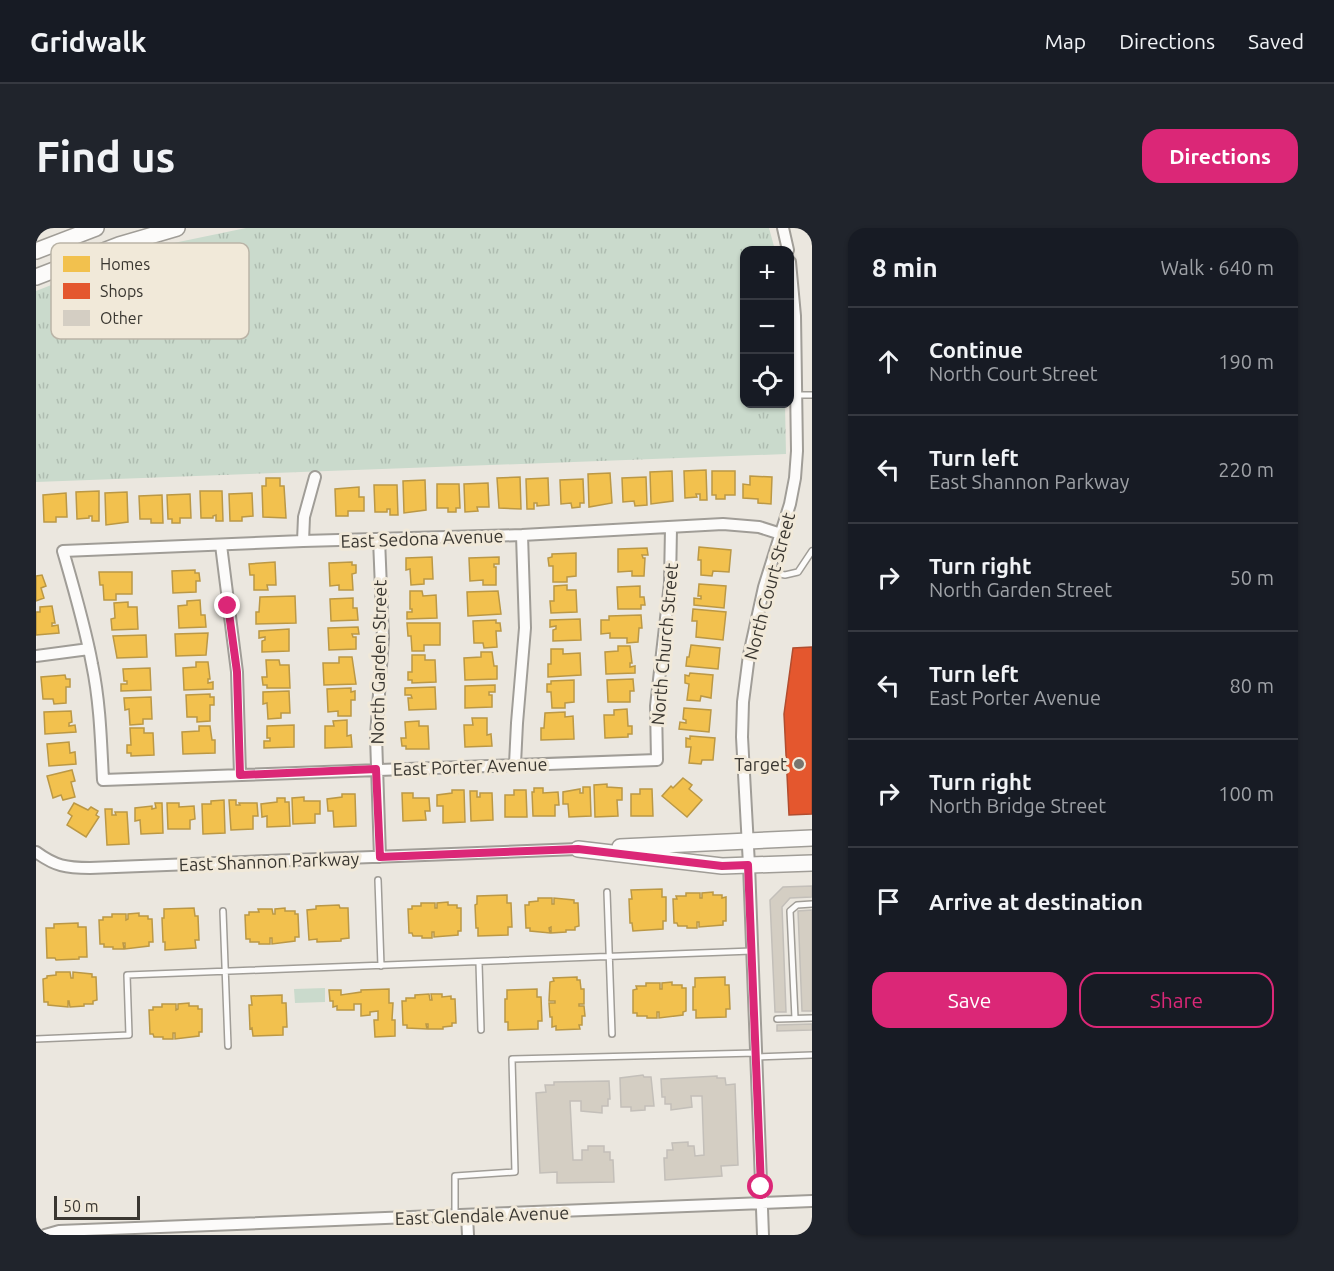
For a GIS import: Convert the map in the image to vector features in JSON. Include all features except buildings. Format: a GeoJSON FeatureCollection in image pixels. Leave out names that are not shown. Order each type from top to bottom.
{"type":"FeatureCollection","features":[{"type":"Feature","properties":{"kind":"street"},"geometry":{"type":"LineString","coordinates":[[57,243],[96,228]]}},
{"type":"Feature","properties":{"kind":"street"},"geometry":{"type":"LineString","coordinates":[[126,243],[177,228]]}},
{"type":"Feature","properties":{"kind":"street"},"geometry":{"type":"LineString","coordinates":[[783,228],[787,246]]}},
{"type":"Feature","properties":{"kind":"street"},"geometry":{"type":"LineString","coordinates":[[36,251],[51,245]]}},
{"type":"Feature","properties":{"kind":"street"},"geometry":{"type":"LineString","coordinates":[[36,277],[51,271]]}},
{"type":"Feature","properties":{"kind":"street","name":"North Court Street"},"geometry":{"type":"LineString","coordinates":[[763,1235],[742,737],[743,702],[751,645],[795,478],[797,395],[794,296]]}},
{"type":"Feature","properties":{"kind":"street"},"geometry":{"type":"LineString","coordinates":[[303,541],[304,517],[315,477]]}},
{"type":"Feature","properties":{"kind":"street","name":"East Sedona Avenue"},"geometry":{"type":"LineString","coordinates":[[89,649],[63,551],[522,535],[723,524],[759,527],[781,534]]}},
{"type":"Feature","properties":{"kind":"street","name":"North Church Street"},"geometry":{"type":"LineString","coordinates":[[657,760],[656,706],[670,584],[671,528]]}},
{"type":"Feature","properties":{"kind":"street"},"geometry":{"type":"LineString","coordinates":[[515,764],[525,640],[522,535]]}},
{"type":"Feature","properties":{"kind":"street","name":"North Garden Street"},"geometry":{"type":"LineString","coordinates":[[379,539],[382,638],[376,769],[380,857]]}},
{"type":"Feature","properties":{"kind":"street"},"geometry":{"type":"LineString","coordinates":[[221,545],[237,672],[240,775]]}},
{"type":"Feature","properties":{"kind":"street"},"geometry":{"type":"LineString","coordinates":[[36,656],[89,649]]}},
{"type":"Feature","properties":{"kind":"street","name":"East Porter Avenue"},"geometry":{"type":"LineString","coordinates":[[89,649],[100,720],[103,780],[657,760]]}},
{"type":"Feature","properties":{"kind":"street","name":"East Shannon Parkway"},"geometry":{"type":"LineString","coordinates":[[36,852],[50,862],[69,868],[812,838]]}},
{"type":"Feature","properties":{"kind":"street","name":"East Shannon Parkway"},"geometry":{"type":"LineString","coordinates":[[578,849],[722,866],[812,863]]}},
{"type":"Feature","properties":{"kind":"street","name":"East Glendale Avenue"},"geometry":{"type":"LineString","coordinates":[[45,1235],[59,1231],[812,1201]]}},
{"type":"Feature","properties":{"kind":"street"},"geometry":{"type":"LineString","coordinates":[[467,1216],[468,1235]]}},
{"type":"Feature","properties":{"kind":"lane"},"geometry":{"type":"LineString","coordinates":[[797,395],[812,395]]}},
{"type":"Feature","properties":{"kind":"lane"},"geometry":{"type":"LineString","coordinates":[[769,572],[785,575],[798,572],[812,551]]}},
{"type":"Feature","properties":{"kind":"lane"},"geometry":{"type":"LineString","coordinates":[[378,880],[381,966]]}},
{"type":"Feature","properties":{"kind":"lane"},"geometry":{"type":"LineString","coordinates":[[607,892],[612,1034]]}},
{"type":"Feature","properties":{"kind":"lane"},"geometry":{"type":"LineString","coordinates":[[795,1018],[790,911],[797,905],[812,904]]}},
{"type":"Feature","properties":{"kind":"lane"},"geometry":{"type":"LineString","coordinates":[[223,911],[228,1046]]}},
{"type":"Feature","properties":{"kind":"lane"},"geometry":{"type":"LineString","coordinates":[[36,1039],[129,1035],[127,975],[752,951]]}},
{"type":"Feature","properties":{"kind":"lane"},"geometry":{"type":"LineString","coordinates":[[479,963],[481,1030]]}},
{"type":"Feature","properties":{"kind":"lane"},"geometry":{"type":"LineString","coordinates":[[777,1019],[812,1018]]}},
{"type":"Feature","properties":{"kind":"lane"},"geometry":{"type":"LineString","coordinates":[[455,1216],[455,1176],[515,1172],[512,1059],[812,1055]]}},
{"type":"Feature","properties":{"kind":"green space"},"geometry":{"type":"Polygon","coordinates":[[[246,228],[769,228],[774,246],[740,246],[740,408],[785,408],[786,454],[36,482],[36,291],[51,285],[51,339],[249,339],[249,243],[174,243],[246,228]]]}},
{"type":"Feature","properties":{"kind":"green space"},"geometry":{"type":"Polygon","coordinates":[[[325,988],[325,1002],[295,1003],[294,989],[325,988]]]}},
{"type":"Feature","properties":{"kind":"place","name":"Target"},"geometry":{"type":"Point","coordinates":[799,764]}},
{"type":"Feature","properties":{"kind":"route"},"geometry":{"type":"LineString","coordinates":[[228,606],[237,672],[240,775],[376,769],[380,857],[578,849],[722,866],[748,865],[761,1187]]}}]}
